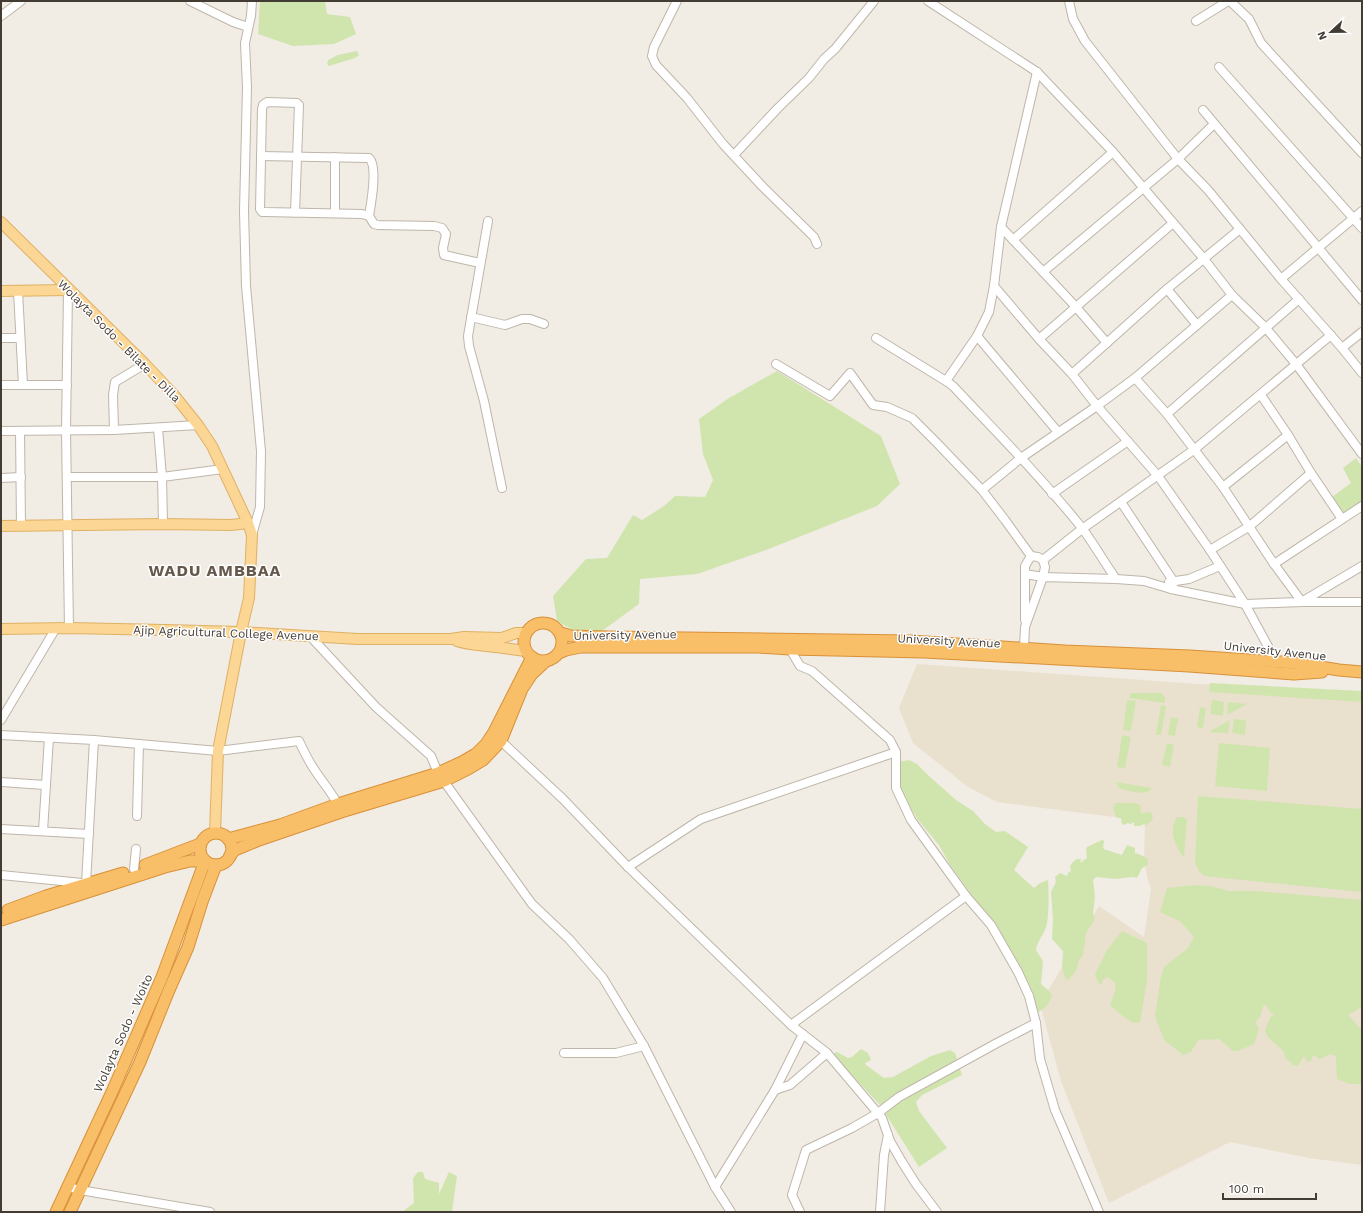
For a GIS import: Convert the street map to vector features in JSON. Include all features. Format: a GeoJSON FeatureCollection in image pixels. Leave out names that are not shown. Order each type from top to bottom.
{"type":"FeatureCollection","features":[{"type":"Feature","properties":{"kind":"highway"},"geometry":{"type":"LineString","coordinates":[[228,839],[339,808],[468,769],[483,760],[494,750],[501,740],[522,689],[532,674],[546,661],[559,653],[562,647],[561,633],[550,624],[543,622],[530,628],[526,634],[525,645],[529,654],[538,660],[546,661]]}},
{"type":"Feature","properties":{"kind":"highway","name":"University Avenue"},"geometry":{"type":"LineString","coordinates":[[561,633],[571,636],[924,652],[1296,663],[1362,672]]}},
{"type":"Feature","properties":{"kind":"highway","name":"University Avenue"},"geometry":{"type":"LineString","coordinates":[[559,653],[581,647],[601,646],[758,647],[911,641],[1189,661],[1294,674],[1339,670]]}},
{"type":"Feature","properties":{"kind":"highway"},"geometry":{"type":"LineString","coordinates":[[441,777],[476,754],[486,744],[494,732],[529,654]]}},
{"type":"Feature","properties":{"kind":"highway"},"geometry":{"type":"LineString","coordinates":[[1,912],[178,863],[205,861],[216,865],[225,862],[235,850],[339,808]]}},
{"type":"Feature","properties":{"kind":"highway"},"geometry":{"type":"LineString","coordinates":[[1,920],[174,855],[200,844],[206,836],[214,833],[222,834],[228,839],[231,844],[230,855]]}},
{"type":"Feature","properties":{"kind":"highway"},"geometry":{"type":"LineString","coordinates":[[200,844],[200,853],[205,861]]}},
{"type":"Feature","properties":{"kind":"highway","name":"Wolayta Sodo - Woito"},"geometry":{"type":"LineString","coordinates":[[56,1212],[112,1092],[162,978],[205,861]]}},
{"type":"Feature","properties":{"kind":"highway","name":"Wolayta Sodo - Woito"},"geometry":{"type":"LineString","coordinates":[[70,1212],[140,1062],[188,947],[202,902],[216,865]]}},
{"type":"Feature","properties":{"kind":"main road","name":"Wolayta Sodo - Bilate - Dilla"},"geometry":{"type":"LineString","coordinates":[[1,222],[68,290],[146,364],[174,395],[198,425],[212,446],[248,523],[252,535],[249,598],[218,751],[214,833]]}},
{"type":"Feature","properties":{"kind":"main road"},"geometry":{"type":"LineString","coordinates":[[1,291],[68,290]]}},
{"type":"Feature","properties":{"kind":"main road"},"geometry":{"type":"LineString","coordinates":[[1,526],[162,524],[231,525],[248,523]]}},
{"type":"Feature","properties":{"kind":"main road","name":"Ajip Agricultural College Avenue"},"geometry":{"type":"LineString","coordinates":[[1,629],[69,628],[241,632],[358,639],[451,639]]}},
{"type":"Feature","properties":{"kind":"main road"},"geometry":{"type":"LineString","coordinates":[[451,639],[464,637],[502,638],[516,633],[526,634]]}},
{"type":"Feature","properties":{"kind":"main road"},"geometry":{"type":"LineString","coordinates":[[451,639],[463,643],[496,647],[529,654]]}},
{"type":"Feature","properties":{"kind":"street"},"geometry":{"type":"LineString","coordinates":[[1,16],[21,1]]}},
{"type":"Feature","properties":{"kind":"street"},"geometry":{"type":"LineString","coordinates":[[190,1],[233,22],[248,27]]}},
{"type":"Feature","properties":{"kind":"street"},"geometry":{"type":"LineString","coordinates":[[252,1],[245,51],[247,87],[244,211],[246,286],[261,451],[260,507],[252,535]]}},
{"type":"Feature","properties":{"kind":"street"},"geometry":{"type":"LineString","coordinates":[[677,1],[654,46],[652,56],[656,65],[687,98],[734,155],[763,187],[814,237],[817,244]]}},
{"type":"Feature","properties":{"kind":"street"},"geometry":{"type":"LineString","coordinates":[[734,155],[778,108],[809,78],[874,1]]}},
{"type":"Feature","properties":{"kind":"street"},"geometry":{"type":"LineString","coordinates":[[928,1],[1037,72],[1113,152],[1204,259],[1232,295],[1265,327],[1296,364],[1362,454]]}},
{"type":"Feature","properties":{"kind":"street"},"geometry":{"type":"LineString","coordinates":[[1069,1],[1073,19],[1085,40],[1178,159],[1208,190],[1281,279],[1331,335],[1362,373]]}},
{"type":"Feature","properties":{"kind":"street"},"geometry":{"type":"LineString","coordinates":[[1196,21],[1229,1],[1249,19],[1261,43],[1362,153]]}},
{"type":"Feature","properties":{"kind":"street"},"geometry":{"type":"LineString","coordinates":[[1219,67],[1362,228]]}},
{"type":"Feature","properties":{"kind":"street"},"geometry":{"type":"LineString","coordinates":[[946,380],[977,336],[989,312],[994,286],[1001,227],[1037,72]]}},
{"type":"Feature","properties":{"kind":"street"},"geometry":{"type":"LineString","coordinates":[[295,213],[299,107],[297,103],[267,102],[263,105],[262,109],[261,211],[295,213],[362,214],[369,216]]}},
{"type":"Feature","properties":{"kind":"street"},"geometry":{"type":"LineString","coordinates":[[1203,110],[1362,300]]}},
{"type":"Feature","properties":{"kind":"street"},"geometry":{"type":"LineString","coordinates":[[1043,272],[1178,159],[1214,124]]}},
{"type":"Feature","properties":{"kind":"street"},"geometry":{"type":"LineString","coordinates":[[1014,240],[1113,152]]}},
{"type":"Feature","properties":{"kind":"street"},"geometry":{"type":"LineString","coordinates":[[261,156],[368,157],[372,160],[374,175],[369,216],[374,224],[434,226],[442,228],[446,234],[443,248],[444,256],[480,263]]}},
{"type":"Feature","properties":{"kind":"street"},"geometry":{"type":"LineString","coordinates":[[335,157],[335,213]]}},
{"type":"Feature","properties":{"kind":"street"},"geometry":{"type":"LineString","coordinates":[[1281,279],[1362,212]]}},
{"type":"Feature","properties":{"kind":"street"},"geometry":{"type":"LineString","coordinates":[[488,221],[468,330],[469,346],[484,401],[502,488]]}},
{"type":"Feature","properties":{"kind":"street"},"geometry":{"type":"LineString","coordinates":[[1039,339],[1173,223]]}},
{"type":"Feature","properties":{"kind":"street"},"geometry":{"type":"LineString","coordinates":[[1001,227],[1076,307],[1107,343]]}},
{"type":"Feature","properties":{"kind":"street"},"geometry":{"type":"LineString","coordinates":[[1072,374],[1166,289],[1240,229]]}},
{"type":"Feature","properties":{"kind":"street"},"geometry":{"type":"LineString","coordinates":[[994,286],[1039,339],[1072,374],[1097,406],[1158,476],[1210,550],[1245,604],[1277,663]]}},
{"type":"Feature","properties":{"kind":"street"},"geometry":{"type":"LineString","coordinates":[[1166,289],[1197,325]]}},
{"type":"Feature","properties":{"kind":"street"},"geometry":{"type":"LineString","coordinates":[[68,290],[66,431],[68,477],[69,628]]}},
{"type":"Feature","properties":{"kind":"street"},"geometry":{"type":"LineString","coordinates":[[18,291],[23,385]]}},
{"type":"Feature","properties":{"kind":"street"},"geometry":{"type":"LineString","coordinates":[[982,490],[1021,458],[1135,378],[1232,295]]}},
{"type":"Feature","properties":{"kind":"street"},"geometry":{"type":"LineString","coordinates":[[1167,414],[1265,327],[1299,299]]}},
{"type":"Feature","properties":{"kind":"street"},"geometry":{"type":"LineString","coordinates":[[471,317],[505,325],[516,319],[530,319],[544,324]]}},
{"type":"Feature","properties":{"kind":"street"},"geometry":{"type":"LineString","coordinates":[[1342,348],[1362,332]]}},
{"type":"Feature","properties":{"kind":"street"},"geometry":{"type":"LineString","coordinates":[[1043,560],[1082,529],[1195,449],[1331,335]]}},
{"type":"Feature","properties":{"kind":"street"},"geometry":{"type":"LineString","coordinates":[[977,336],[1058,432]]}},
{"type":"Feature","properties":{"kind":"street"},"geometry":{"type":"LineString","coordinates":[[1,338],[20,338]]}},
{"type":"Feature","properties":{"kind":"street"},"geometry":{"type":"LineString","coordinates":[[876,338],[946,380],[953,386],[1021,458],[1082,529],[1116,579]]}},
{"type":"Feature","properties":{"kind":"street"},"geometry":{"type":"LineString","coordinates":[[114,430],[113,396],[115,382],[146,364]]}},
{"type":"Feature","properties":{"kind":"street"},"geometry":{"type":"LineString","coordinates":[[776,364],[830,396],[850,373],[873,405],[887,407],[912,418],[982,490],[1031,556],[1038,557],[1043,560],[1045,567],[1043,577],[1025,627]]}},
{"type":"Feature","properties":{"kind":"street"},"geometry":{"type":"LineString","coordinates":[[1135,378],[1167,414],[1224,487],[1274,564],[1302,602]]}},
{"type":"Feature","properties":{"kind":"street"},"geometry":{"type":"LineString","coordinates":[[1,385],[67,386]]}},
{"type":"Feature","properties":{"kind":"street"},"geometry":{"type":"LineString","coordinates":[[1261,395],[1288,434],[1311,473],[1342,519]]}},
{"type":"Feature","properties":{"kind":"street"},"geometry":{"type":"LineString","coordinates":[[1,431],[114,430],[198,425]]}},
{"type":"Feature","properties":{"kind":"street"},"geometry":{"type":"LineString","coordinates":[[158,428],[162,477],[162,524]]}},
{"type":"Feature","properties":{"kind":"street"},"geometry":{"type":"LineString","coordinates":[[20,430],[21,526]]}},
{"type":"Feature","properties":{"kind":"street"},"geometry":{"type":"LineString","coordinates":[[1224,487],[1288,434]]}},
{"type":"Feature","properties":{"kind":"street"},"geometry":{"type":"LineString","coordinates":[[1052,494],[1128,441]]}},
{"type":"Feature","properties":{"kind":"street"},"geometry":{"type":"LineString","coordinates":[[68,477],[162,477],[223,469]]}},
{"type":"Feature","properties":{"kind":"street"},"geometry":{"type":"LineString","coordinates":[[1210,550],[1250,526],[1311,473]]}},
{"type":"Feature","properties":{"kind":"street"},"geometry":{"type":"LineString","coordinates":[[1,478],[21,478]]}},
{"type":"Feature","properties":{"kind":"street"},"geometry":{"type":"LineString","coordinates":[[1121,502],[1173,586]]}},
{"type":"Feature","properties":{"kind":"street"},"geometry":{"type":"LineString","coordinates":[[1274,564],[1362,506]]}},
{"type":"Feature","properties":{"kind":"street"},"geometry":{"type":"LineString","coordinates":[[1024,648],[1025,566],[1031,556]]}},
{"type":"Feature","properties":{"kind":"street"},"geometry":{"type":"LineString","coordinates":[[1173,586],[1220,566]]}},
{"type":"Feature","properties":{"kind":"street"},"geometry":{"type":"LineString","coordinates":[[1302,602],[1362,566]]}},
{"type":"Feature","properties":{"kind":"street"},"geometry":{"type":"LineString","coordinates":[[1025,574],[1043,577],[1144,581],[1173,586],[1245,604],[1362,602]]}},
{"type":"Feature","properties":{"kind":"street"},"geometry":{"type":"LineString","coordinates":[[1,720],[56,628]]}},
{"type":"Feature","properties":{"kind":"street"},"geometry":{"type":"LineString","coordinates":[[310,636],[376,707],[431,756],[441,777],[532,904],[569,939],[603,978],[644,1046],[715,1187],[731,1212]]}},
{"type":"Feature","properties":{"kind":"street"},"geometry":{"type":"LineString","coordinates":[[790,645],[800,666],[812,670],[890,740],[896,752],[896,788],[911,820],[966,896],[991,925],[1018,972],[1029,996],[1036,1023],[1040,1059],[1055,1110],[1099,1212]]}},
{"type":"Feature","properties":{"kind":"street"},"geometry":{"type":"LineString","coordinates":[[1,735],[94,740],[218,751],[299,741],[306,757],[316,773],[330,790],[339,808]]}},
{"type":"Feature","properties":{"kind":"street"},"geometry":{"type":"LineString","coordinates":[[42,831],[49,738]]}},
{"type":"Feature","properties":{"kind":"street"},"geometry":{"type":"LineString","coordinates":[[1,875],[87,888],[94,740]]}},
{"type":"Feature","properties":{"kind":"street"},"geometry":{"type":"LineString","coordinates":[[501,740],[563,799],[628,867],[791,1025],[827,1053],[882,1118],[888,1135],[902,1162],[936,1212]]}},
{"type":"Feature","properties":{"kind":"street"},"geometry":{"type":"LineString","coordinates":[[137,816],[140,744]]}},
{"type":"Feature","properties":{"kind":"street"},"geometry":{"type":"LineString","coordinates":[[628,867],[701,819],[896,752]]}},
{"type":"Feature","properties":{"kind":"street"},"geometry":{"type":"LineString","coordinates":[[1,782],[45,785]]}},
{"type":"Feature","properties":{"kind":"street"},"geometry":{"type":"LineString","coordinates":[[1,830],[89,834]]}},
{"type":"Feature","properties":{"kind":"street"},"geometry":{"type":"LineString","coordinates":[[134,869],[136,849]]}},
{"type":"Feature","properties":{"kind":"street"},"geometry":{"type":"LineString","coordinates":[[791,1025],[966,896]]}},
{"type":"Feature","properties":{"kind":"street"},"geometry":{"type":"LineString","coordinates":[[800,1212],[792,1195],[806,1150],[852,1128],[878,1113],[899,1097],[1036,1023]]}},
{"type":"Feature","properties":{"kind":"street"},"geometry":{"type":"LineString","coordinates":[[715,1187],[775,1090],[803,1034]]}},
{"type":"Feature","properties":{"kind":"street"},"geometry":{"type":"LineString","coordinates":[[564,1053],[616,1053],[644,1046]]}},
{"type":"Feature","properties":{"kind":"street"},"geometry":{"type":"LineString","coordinates":[[775,1090],[790,1085],[827,1053]]}},
{"type":"Feature","properties":{"kind":"street"},"geometry":{"type":"LineString","coordinates":[[880,1212],[884,1155],[888,1135]]}},
{"type":"Feature","properties":{"kind":"street"},"geometry":{"type":"LineString","coordinates":[[68,1186],[80,1190],[183,1210],[210,1212]]}},
{"type":"Feature","properties":{"kind":"shaded area"},"geometry":{"type":"Polygon","coordinates":[[[917,664],[1198,684],[1362,692],[1362,1165],[1309,1158],[1230,1142],[1109,1203],[1061,1081],[1040,1004],[1099,906],[1144,937],[1151,889],[1144,860],[1145,821],[997,802],[968,787],[913,743],[899,708],[917,664]]]}},
{"type":"Feature","properties":{"kind":"green space"},"geometry":{"type":"Polygon","coordinates":[[[260,1],[325,1],[327,14],[350,17],[356,34],[334,44],[293,46],[258,34],[260,1]]]}},
{"type":"Feature","properties":{"kind":"green space"},"geometry":{"type":"Polygon","coordinates":[[[357,51],[359,55],[355,58],[329,66],[327,64],[328,60],[338,55],[357,51]]]}},
{"type":"Feature","properties":{"kind":"green space"},"geometry":{"type":"Polygon","coordinates":[[[777,371],[881,436],[900,484],[877,506],[766,550],[697,574],[640,579],[639,604],[602,631],[575,631],[557,621],[553,596],[586,559],[607,558],[633,515],[642,520],[664,506],[675,496],[705,497],[713,480],[703,454],[699,419],[729,398],[777,371]]]}},
{"type":"Feature","properties":{"kind":"green space"},"geometry":{"type":"Polygon","coordinates":[[[1356,458],[1362,467],[1362,502],[1343,513],[1332,497],[1351,483],[1343,468],[1356,458]]]}},
{"type":"Feature","properties":{"kind":"green space"},"geometry":{"type":"Polygon","coordinates":[[[1210,683],[1362,691],[1362,702],[1209,692],[1210,683]]]}},
{"type":"Feature","properties":{"kind":"green space"},"geometry":{"type":"Polygon","coordinates":[[[1131,693],[1161,693],[1165,697],[1165,703],[1129,698],[1131,693]]]}},
{"type":"Feature","properties":{"kind":"green space"},"geometry":{"type":"Polygon","coordinates":[[[1127,700],[1136,701],[1131,731],[1123,730],[1127,700]]]}},
{"type":"Feature","properties":{"kind":"green space"},"geometry":{"type":"Polygon","coordinates":[[[1212,700],[1224,702],[1223,716],[1210,714],[1212,700]]]}},
{"type":"Feature","properties":{"kind":"green space"},"geometry":{"type":"Polygon","coordinates":[[[1228,702],[1247,704],[1227,715],[1228,702]]]}},
{"type":"Feature","properties":{"kind":"green space"},"geometry":{"type":"Polygon","coordinates":[[[1161,705],[1166,706],[1161,735],[1156,735],[1161,705]]]}},
{"type":"Feature","properties":{"kind":"green space"},"geometry":{"type":"Polygon","coordinates":[[[1200,707],[1206,708],[1203,728],[1197,727],[1200,707]]]}},
{"type":"Feature","properties":{"kind":"green space"},"geometry":{"type":"Polygon","coordinates":[[[1171,717],[1178,719],[1175,736],[1168,735],[1171,717]]]}},
{"type":"Feature","properties":{"kind":"green space"},"geometry":{"type":"Polygon","coordinates":[[[1234,719],[1246,720],[1245,735],[1232,733],[1234,719]]]}},
{"type":"Feature","properties":{"kind":"green space"},"geometry":{"type":"Polygon","coordinates":[[[1230,720],[1228,733],[1209,732],[1230,720]]]}},
{"type":"Feature","properties":{"kind":"green space"},"geometry":{"type":"Polygon","coordinates":[[[1122,735],[1131,737],[1125,768],[1117,767],[1122,735]]]}},
{"type":"Feature","properties":{"kind":"green space"},"geometry":{"type":"Polygon","coordinates":[[[1167,743],[1174,745],[1170,767],[1162,765],[1167,743]]]}},
{"type":"Feature","properties":{"kind":"green space"},"geometry":{"type":"Polygon","coordinates":[[[1219,743],[1270,748],[1267,791],[1215,786],[1219,743]]]}},
{"type":"Feature","properties":{"kind":"green space"},"geometry":{"type":"Polygon","coordinates":[[[909,760],[917,764],[956,800],[973,811],[985,824],[996,832],[1005,831],[1028,847],[1014,870],[1034,888],[1040,883],[1048,880],[1048,918],[1045,930],[1036,950],[1043,961],[1041,984],[1050,992],[1052,996],[1047,1006],[1041,1011],[1038,1012],[1033,1007],[982,909],[950,865],[939,845],[918,820],[900,791],[898,762],[909,760]]]}},
{"type":"Feature","properties":{"kind":"green space"},"geometry":{"type":"Polygon","coordinates":[[[1116,782],[1152,788],[1149,791],[1141,793],[1127,791],[1119,788],[1116,782]]]}},
{"type":"Feature","properties":{"kind":"green space"},"geometry":{"type":"Polygon","coordinates":[[[1198,796],[1362,809],[1362,892],[1204,876],[1199,871],[1195,863],[1198,796]]]}},
{"type":"Feature","properties":{"kind":"green space"},"geometry":{"type":"Polygon","coordinates":[[[1116,803],[1135,803],[1140,805],[1141,813],[1150,812],[1153,815],[1152,821],[1146,825],[1144,824],[1140,826],[1134,826],[1134,822],[1124,825],[1121,822],[1122,819],[1116,817],[1113,808],[1116,803]]]}},
{"type":"Feature","properties":{"kind":"green space"},"geometry":{"type":"Polygon","coordinates":[[[1177,817],[1184,817],[1187,820],[1184,857],[1177,848],[1173,833],[1174,823],[1177,817]]]}},
{"type":"Feature","properties":{"kind":"green space"},"geometry":{"type":"Polygon","coordinates":[[[1102,840],[1104,841],[1103,848],[1105,850],[1122,855],[1127,845],[1135,848],[1135,853],[1148,859],[1148,865],[1142,868],[1137,878],[1132,877],[1115,879],[1096,877],[1093,880],[1095,897],[1093,914],[1095,919],[1086,933],[1083,955],[1079,960],[1076,971],[1069,979],[1066,980],[1062,968],[1063,951],[1052,939],[1053,919],[1051,892],[1056,882],[1055,877],[1060,873],[1067,876],[1071,871],[1070,866],[1074,861],[1081,859],[1080,863],[1087,858],[1087,847],[1102,840]]]}},
{"type":"Feature","properties":{"kind":"green space"},"geometry":{"type":"Polygon","coordinates":[[[1194,885],[1211,886],[1229,891],[1255,891],[1362,900],[1362,1006],[1350,1013],[1349,1016],[1362,1030],[1362,1084],[1350,1084],[1337,1079],[1336,1057],[1332,1055],[1328,1055],[1320,1059],[1313,1055],[1311,1061],[1307,1062],[1304,1056],[1298,1066],[1292,1065],[1291,1061],[1288,1061],[1285,1057],[1284,1052],[1267,1036],[1265,1030],[1270,1018],[1274,1014],[1269,1011],[1267,1006],[1264,1004],[1260,1017],[1255,1022],[1259,1029],[1254,1044],[1238,1051],[1233,1051],[1219,1039],[1198,1040],[1191,1052],[1183,1055],[1164,1040],[1155,1016],[1161,977],[1164,967],[1188,948],[1194,937],[1181,922],[1160,912],[1167,888],[1194,885]]]}},
{"type":"Feature","properties":{"kind":"green space"},"geometry":{"type":"Polygon","coordinates":[[[1122,931],[1147,943],[1147,981],[1140,1022],[1133,1023],[1110,1005],[1116,989],[1115,982],[1107,977],[1103,980],[1102,984],[1100,984],[1095,974],[1107,950],[1122,931]]]}},
{"type":"Feature","properties":{"kind":"green space"},"geometry":{"type":"Polygon","coordinates":[[[861,1049],[868,1053],[871,1060],[865,1063],[866,1065],[884,1078],[893,1077],[931,1056],[950,1050],[955,1053],[962,1075],[922,1095],[916,1102],[919,1111],[947,1148],[919,1167],[880,1105],[832,1054],[837,1052],[848,1058],[852,1057],[861,1049]]]}},
{"type":"Feature","properties":{"kind":"green space"},"geometry":{"type":"Polygon","coordinates":[[[418,1172],[423,1172],[425,1179],[439,1183],[439,1194],[449,1172],[457,1176],[452,1212],[402,1212],[414,1203],[413,1178],[418,1172]]]}},
{"type":"Feature","properties":{"kind":"district","name":"WADU AMBBAA"},"geometry":{"type":"Point","coordinates":[215,570]}}]}
